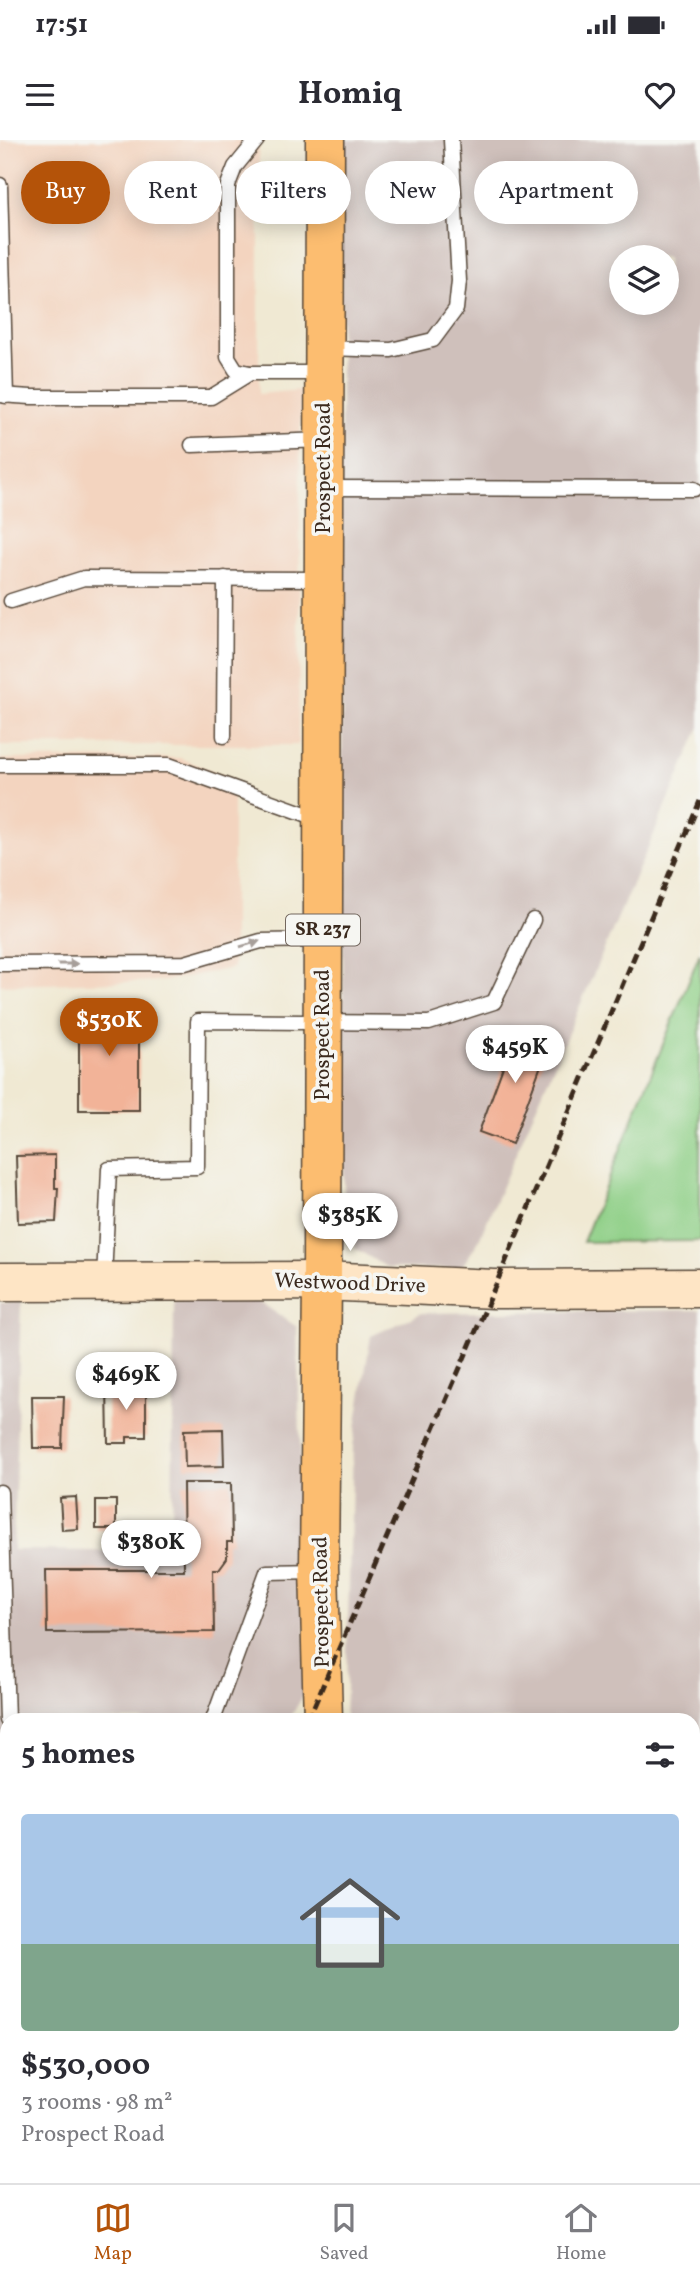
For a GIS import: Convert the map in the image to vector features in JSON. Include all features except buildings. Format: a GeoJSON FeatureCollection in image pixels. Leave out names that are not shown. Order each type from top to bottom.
{"type":"FeatureCollection","features":[{"type":"Feature","properties":{"kind":"main road","name":"Prospect Road"},"geometry":{"type":"LineString","coordinates":[[323,1713],[320,1571],[325,140]]}},
{"type":"Feature","properties":{"kind":"street","name":"Westwood Drive"},"geometry":{"type":"LineString","coordinates":[[0,1282],[322,1281],[494,1289],[700,1288]]}},
{"type":"Feature","properties":{"kind":"lane"},"geometry":{"type":"LineString","coordinates":[[250,373],[236,370],[228,357],[228,185],[235,167],[257,140]]}},
{"type":"Feature","properties":{"kind":"lane"},"geometry":{"type":"LineString","coordinates":[[0,185],[3,396],[211,397],[250,373],[391,350],[433,340],[456,309],[459,281],[450,140]]}},
{"type":"Feature","properties":{"kind":"lane"},"geometry":{"type":"LineString","coordinates":[[192,445],[324,440]]}},
{"type":"Feature","properties":{"kind":"lane"},"geometry":{"type":"LineString","coordinates":[[324,488],[694,489]]}},
{"type":"Feature","properties":{"kind":"lane"},"geometry":{"type":"LineString","coordinates":[[11,601],[84,578],[324,579]]}},
{"type":"Feature","properties":{"kind":"lane"},"geometry":{"type":"LineString","coordinates":[[224,736],[225,578]]}},
{"type":"Feature","properties":{"kind":"lane"},"geometry":{"type":"LineString","coordinates":[[0,765],[169,765],[323,820]]}},
{"type":"Feature","properties":{"kind":"lane"},"geometry":{"type":"LineString","coordinates":[[104,1282],[109,1169],[197,1167],[198,1021],[429,1023],[494,1002],[533,920]]}},
{"type":"Feature","properties":{"kind":"lane"},"geometry":{"type":"LineString","coordinates":[[0,964],[185,963],[261,941],[323,940]]}},
{"type":"Feature","properties":{"kind":"lane"},"geometry":{"type":"LineString","coordinates":[[0,1492],[7,1713]]}},
{"type":"Feature","properties":{"kind":"lane"},"geometry":{"type":"LineString","coordinates":[[216,1713],[267,1572],[320,1571]]}},
{"type":"Feature","properties":{"kind":"shaded area"},"geometry":{"type":"Polygon","coordinates":[[[0,140],[259,140],[259,161],[236,161],[236,224],[259,224],[259,394],[301,390],[298,745],[0,745],[0,140]]]}},
{"type":"Feature","properties":{"kind":"shaded area"},"geometry":{"type":"Polygon","coordinates":[[[340,140],[700,140],[700,727],[477,1244],[460,1269],[388,1268],[356,1249],[344,1199],[340,224],[351,224],[351,161],[340,161],[340,140]]]}},
{"type":"Feature","properties":{"kind":"shaded area"},"geometry":{"type":"Polygon","coordinates":[[[180,758],[233,779],[233,968],[164,981],[0,985],[0,759],[180,758]]]}},
{"type":"Feature","properties":{"kind":"shaded area"},"geometry":{"type":"Polygon","coordinates":[[[255,1299],[297,1327],[307,1689],[293,1713],[0,1713],[0,1303],[21,1302],[13,1550],[172,1552],[174,1300],[255,1299]]]}},
{"type":"Feature","properties":{"kind":"shaded area"},"geometry":{"type":"Polygon","coordinates":[[[700,1310],[700,1713],[345,1713],[353,1446],[371,1336],[422,1313],[700,1310]]]}},
{"type":"Feature","properties":{"kind":"green space"},"geometry":{"type":"Polygon","coordinates":[[[700,953],[700,1241],[583,1242],[700,953]]]}},
{"type":"Feature","properties":{"kind":"railway"},"geometry":{"type":"LineString","coordinates":[[311,1713],[700,801]]}}]}
